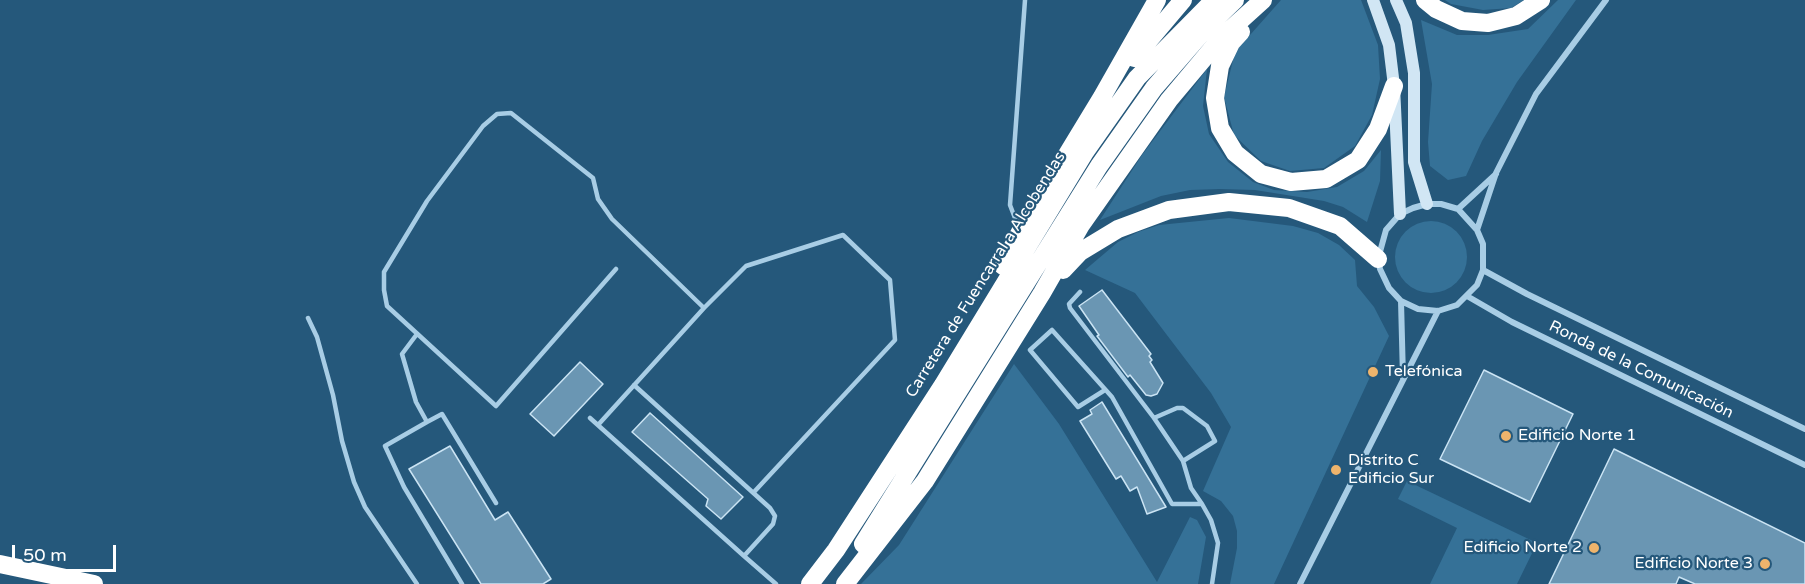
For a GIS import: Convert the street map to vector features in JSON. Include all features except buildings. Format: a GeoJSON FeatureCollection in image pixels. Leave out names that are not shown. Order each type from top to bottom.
{"type":"FeatureCollection","features":[{"type":"Feature","properties":{"kind":"highway"},"geometry":{"type":"LineString","coordinates":[[943,385],[1020,232],[1102,97],[1157,0]]}},
{"type":"Feature","properties":{"kind":"highway"},"geometry":{"type":"LineString","coordinates":[[1102,97],[1183,0]]}},
{"type":"Feature","properties":{"kind":"highway","name":"Carretera de Fuencarral a Alcobendas"},"geometry":{"type":"LineString","coordinates":[[810,584],[836,550],[943,385],[1085,152],[1137,78],[1214,0]]}},
{"type":"Feature","properties":{"kind":"highway"},"geometry":{"type":"LineString","coordinates":[[833,584],[867,539],[1099,166],[1154,88],[1206,28],[1235,0]]}},
{"type":"Feature","properties":{"kind":"highway"},"geometry":{"type":"LineString","coordinates":[[845,584],[925,481],[1042,293],[1081,225],[1169,100],[1221,38],[1263,0]]}},
{"type":"Feature","properties":{"kind":"highway"},"geometry":{"type":"LineString","coordinates":[[1269,0],[1231,43],[1220,66],[1215,98],[1220,128],[1235,153],[1261,174],[1291,182],[1326,179],[1358,160],[1378,129],[1394,86]]}},
{"type":"Feature","properties":{"kind":"highway"},"geometry":{"type":"LineString","coordinates":[[1425,0],[1436,9],[1462,21],[1488,23],[1516,16],[1541,0]]}},
{"type":"Feature","properties":{"kind":"highway"},"geometry":{"type":"LineString","coordinates":[[1042,293],[1080,252],[1118,229],[1169,210],[1229,202],[1289,208],[1340,226],[1378,259]]}},
{"type":"Feature","properties":{"kind":"highway"},"geometry":{"type":"LineString","coordinates":[[0,564],[94,584]]}},
{"type":"Feature","properties":{"kind":"street"},"geometry":{"type":"LineString","coordinates":[[1373,0],[1389,45],[1394,86],[1401,214]]}},
{"type":"Feature","properties":{"kind":"street"},"geometry":{"type":"LineString","coordinates":[[1396,0],[1406,23],[1414,73],[1414,162],[1427,204]]}},
{"type":"Feature","properties":{"kind":"street"},"geometry":{"type":"LineString","coordinates":[[1477,230],[1496,173],[1536,94],[1606,0]]}},
{"type":"Feature","properties":{"kind":"street"},"geometry":{"type":"LineString","coordinates":[[1458,208],[1496,173]]}},
{"type":"Feature","properties":{"kind":"street"},"geometry":{"type":"LineString","coordinates":[[1427,204],[1441,204],[1458,208],[1477,230],[1483,244],[1483,270],[1477,285],[1457,305],[1438,311],[1418,309],[1401,301],[1389,288],[1380,269],[1378,259],[1386,230],[1401,214],[1413,208],[1427,204]]}},
{"type":"Feature","properties":{"kind":"street","name":"Ronda de la Comunicación"},"geometry":{"type":"LineString","coordinates":[[1483,270],[1527,294],[1805,429]]}},
{"type":"Feature","properties":{"kind":"street","name":"Ronda de la Comunicación"},"geometry":{"type":"LineString","coordinates":[[1467,296],[1512,322],[1805,465]]}},
{"type":"Feature","properties":{"kind":"street"},"geometry":{"type":"LineString","coordinates":[[1401,301],[1403,380]]}},
{"type":"Feature","properties":{"kind":"street"},"geometry":{"type":"LineString","coordinates":[[1300,584],[1438,311]]}},
{"type":"Feature","properties":{"kind":"lane"},"geometry":{"type":"LineString","coordinates":[[1020,232],[1010,205],[1024,0]]}},
{"type":"Feature","properties":{"kind":"lane"},"geometry":{"type":"LineString","coordinates":[[616,269],[496,406],[387,306],[384,290],[384,272],[427,201],[483,126],[497,114],[511,113],[593,178],[598,199],[612,219],[704,308]]}},
{"type":"Feature","properties":{"kind":"lane"},"geometry":{"type":"LineString","coordinates":[[598,425],[704,308],[746,266],[843,235],[890,280],[895,340],[754,492]]}},
{"type":"Feature","properties":{"kind":"lane"},"geometry":{"type":"LineString","coordinates":[[1080,292],[1069,304],[1070,308],[1154,418],[1183,461],[1191,488],[1211,520],[1218,543],[1212,584]]}},
{"type":"Feature","properties":{"kind":"lane"},"geometry":{"type":"LineString","coordinates":[[308,318],[318,337],[354,482],[365,507],[417,584]]}},
{"type":"Feature","properties":{"kind":"lane"},"geometry":{"type":"LineString","coordinates":[[1105,390],[1078,407],[1030,350],[1052,330],[1112,397],[1172,504],[1202,504]]}},
{"type":"Feature","properties":{"kind":"lane"},"geometry":{"type":"LineString","coordinates":[[417,334],[402,354],[416,402],[427,422]]}},
{"type":"Feature","properties":{"kind":"lane"},"geometry":{"type":"LineString","coordinates":[[634,385],[770,508],[775,516],[773,524],[744,555]]}},
{"type":"Feature","properties":{"kind":"lane"},"geometry":{"type":"LineString","coordinates":[[1154,418],[1177,408],[1183,408],[1207,426],[1215,441],[1183,461]]}},
{"type":"Feature","properties":{"kind":"lane"},"geometry":{"type":"LineString","coordinates":[[462,584],[404,487],[386,446],[442,414],[496,503]]}},
{"type":"Feature","properties":{"kind":"lane"},"geometry":{"type":"LineString","coordinates":[[590,418],[776,584]]}},
{"type":"Feature","properties":{"kind":"shaded area"},"geometry":{"type":"Polygon","coordinates":[[[1281,0],[1361,0],[1378,45],[1380,79],[1372,115],[1355,146],[1324,168],[1290,171],[1261,161],[1234,135],[1224,97],[1235,52],[1281,0]]]}},
{"type":"Feature","properties":{"kind":"shaded area"},"geometry":{"type":"Polygon","coordinates":[[[1445,0],[1524,0],[1511,8],[1483,10],[1451,4],[1445,0]]]}},
{"type":"Feature","properties":{"kind":"shaded area"},"geometry":{"type":"Polygon","coordinates":[[[1558,0],[1576,0],[1517,82],[1482,141],[1466,176],[1448,180],[1430,166],[1428,142],[1432,84],[1421,20],[1457,35],[1488,35],[1528,29],[1558,0]]]}},
{"type":"Feature","properties":{"kind":"shaded area"},"geometry":{"type":"Polygon","coordinates":[[[1207,69],[1203,106],[1209,134],[1228,162],[1253,182],[1274,190],[1307,192],[1337,187],[1364,171],[1381,150],[1380,181],[1367,222],[1343,207],[1324,201],[1255,190],[1220,189],[1190,190],[1161,196],[1100,220],[1142,155],[1207,69]]]}},
{"type":"Feature","properties":{"kind":"shaded area"},"geometry":{"type":"Polygon","coordinates":[[[1229,218],[1293,226],[1318,233],[1339,245],[1355,260],[1357,286],[1374,307],[1389,336],[1274,584],[1230,584],[1237,548],[1237,531],[1233,516],[1221,501],[1203,491],[1231,427],[1211,393],[1135,293],[1085,270],[1118,242],[1138,232],[1159,225],[1229,218]]]}},
{"type":"Feature","properties":{"kind":"shaded area"},"geometry":{"type":"Polygon","coordinates":[[[1431,221],[1451,227],[1461,237],[1467,257],[1461,277],[1451,287],[1431,293],[1411,287],[1401,277],[1395,257],[1401,237],[1411,227],[1431,221]]]}},
{"type":"Feature","properties":{"kind":"shaded area"},"geometry":{"type":"Polygon","coordinates":[[[1014,364],[1059,424],[1157,582],[1190,517],[1197,520],[1206,537],[1198,584],[861,584],[899,545],[1014,364]]]}},
{"type":"Feature","properties":{"kind":"shaded area"},"geometry":{"type":"Polygon","coordinates":[[[1407,481],[1537,543],[1517,584],[1430,584],[1457,528],[1398,499],[1407,481]]]}},
{"type":"Feature","properties":{"kind":"place","name":"Telefónica"},"geometry":{"type":"Point","coordinates":[1373,372]}},
{"type":"Feature","properties":{"kind":"place","name":"Edificio Norte 1"},"geometry":{"type":"Point","coordinates":[1506,436]}},
{"type":"Feature","properties":{"kind":"place","name":"Distrito C Edificio Sur"},"geometry":{"type":"Point","coordinates":[1336,470]}},
{"type":"Feature","properties":{"kind":"place","name":"Edificio Norte 2"},"geometry":{"type":"Point","coordinates":[1594,548]}},
{"type":"Feature","properties":{"kind":"place","name":"Edificio Norte 3"},"geometry":{"type":"Point","coordinates":[1765,564]}}]}
